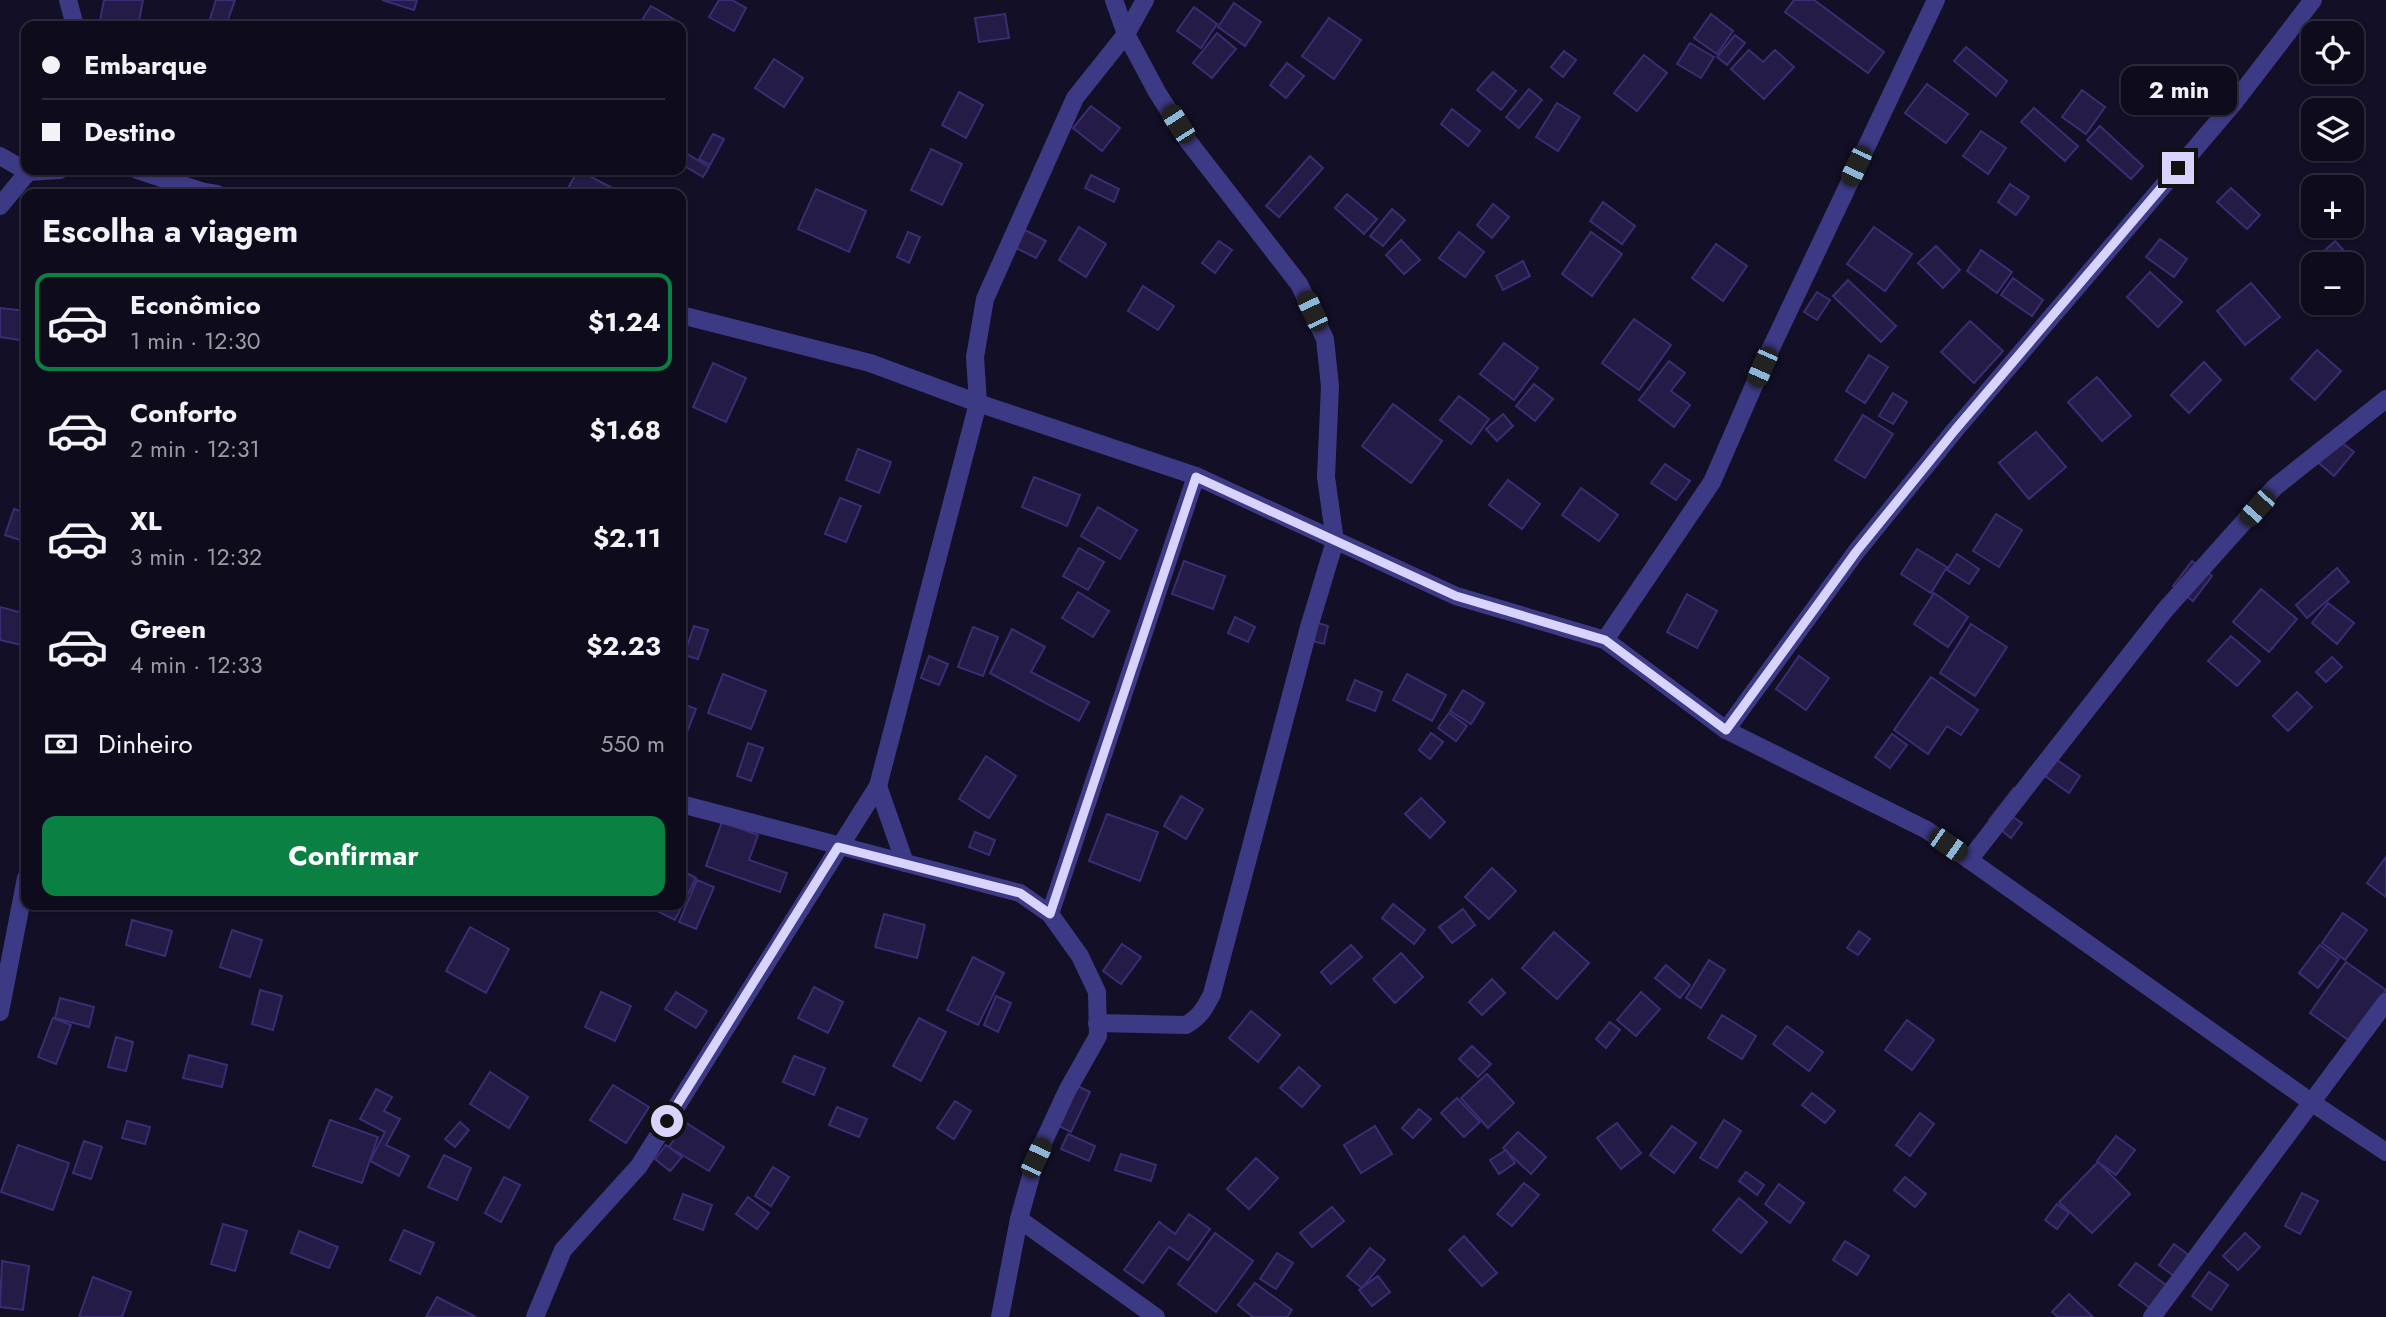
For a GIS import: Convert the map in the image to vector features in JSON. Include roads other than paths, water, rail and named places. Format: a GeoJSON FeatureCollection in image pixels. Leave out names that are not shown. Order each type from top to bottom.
{"type":"FeatureCollection","features":[{"type":"Feature","properties":{"kind":"street"},"geometry":{"type":"LineString","coordinates":[[68,0],[74,21]]}},
{"type":"Feature","properties":{"kind":"street"},"geometry":{"type":"LineString","coordinates":[[1097,1023],[1186,1024],[1196,1019],[1205,1009],[1212,994],[1309,626],[1335,541],[1326,477],[1330,386],[1325,339],[1299,284],[1188,141],[1157,92],[1126,34],[1114,0]]}},
{"type":"Feature","properties":{"kind":"street"},"geometry":{"type":"LineString","coordinates":[[535,1317],[563,1250],[639,1167],[877,786],[978,404],[975,357],[985,299],[1075,98],[1126,34],[1145,0]]}},
{"type":"Feature","properties":{"kind":"street"},"geometry":{"type":"LineString","coordinates":[[1605,640],[1712,482],[1762,367],[1936,0]]}},
{"type":"Feature","properties":{"kind":"street"},"geometry":{"type":"LineString","coordinates":[[1726,730],[1856,552],[1955,430],[2232,104],[2312,0]]}},
{"type":"Feature","properties":{"kind":"street"},"geometry":{"type":"LineString","coordinates":[[0,156],[21,168]]}},
{"type":"Feature","properties":{"kind":"street"},"geometry":{"type":"LineString","coordinates":[[0,206],[26,175]]}},
{"type":"Feature","properties":{"kind":"street"},"geometry":{"type":"LineString","coordinates":[[152,175],[193,189]]}},
{"type":"Feature","properties":{"kind":"street"},"geometry":{"type":"LineString","coordinates":[[686,316],[870,363],[978,404],[1196,477],[1456,596],[1605,640],[1726,730],[1927,830],[2311,1102],[2386,1152]]}},
{"type":"Feature","properties":{"kind":"street"},"geometry":{"type":"LineString","coordinates":[[1969,860],[2165,610],[2275,488],[2386,400]]}},
{"type":"Feature","properties":{"kind":"street"},"geometry":{"type":"LineString","coordinates":[[1050,914],[1196,477]]}},
{"type":"Feature","properties":{"kind":"street"},"geometry":{"type":"LineString","coordinates":[[877,786],[905,863]]}},
{"type":"Feature","properties":{"kind":"street"},"geometry":{"type":"LineString","coordinates":[[686,805],[1020,893],[1050,914],[1080,956],[1097,992],[1098,1036],[1067,1091],[1036,1158],[1018,1219],[1000,1317]]}},
{"type":"Feature","properties":{"kind":"street"},"geometry":{"type":"LineString","coordinates":[[0,1013],[21,904]]}},
{"type":"Feature","properties":{"kind":"street"},"geometry":{"type":"LineString","coordinates":[[2152,1317],[2386,1002]]}},
{"type":"Feature","properties":{"kind":"street"},"geometry":{"type":"LineString","coordinates":[[1018,1219],[1156,1317]]}}]}
